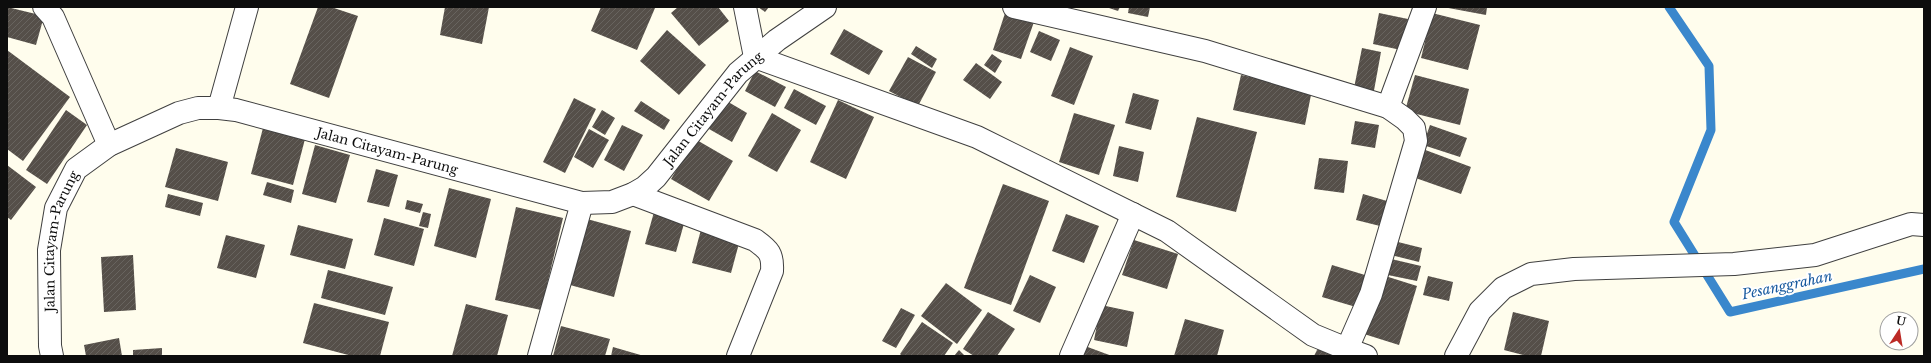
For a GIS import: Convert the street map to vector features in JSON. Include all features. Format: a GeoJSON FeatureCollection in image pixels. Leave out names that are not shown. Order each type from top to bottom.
{"type":"FeatureCollection","features":[{"type":"Feature","properties":{"kind":"street"},"geometry":{"type":"LineString","coordinates":[[44,7],[53,17],[110,145]]}},
{"type":"Feature","properties":{"kind":"street"},"geometry":{"type":"LineString","coordinates":[[219,108],[246,7]]}},
{"type":"Feature","properties":{"kind":"street"},"geometry":{"type":"LineString","coordinates":[[745,7],[755,57],[977,137],[1167,231],[1313,334],[1357,353],[1371,294],[1416,141],[1414,128],[1388,107],[1205,52],[1014,7]]}},
{"type":"Feature","properties":{"kind":"street","name":"Jalan Citayam-Parung"},"geometry":{"type":"LineString","coordinates":[[52,356],[50,346],[49,250],[56,208],[76,169],[110,145],[179,113],[198,108],[236,110],[582,203],[612,202],[633,194],[656,177],[738,73],[755,57],[825,7]]}},
{"type":"Feature","properties":{"kind":"street"},"geometry":{"type":"LineString","coordinates":[[1388,107],[1425,7]]}},
{"type":"Feature","properties":{"kind":"street"},"geometry":{"type":"LineString","coordinates":[[633,194],[755,240],[766,248],[773,259],[772,271],[738,356]]}},
{"type":"Feature","properties":{"kind":"street"},"geometry":{"type":"LineString","coordinates":[[539,356],[582,203]]}},
{"type":"Feature","properties":{"kind":"street"},"geometry":{"type":"LineString","coordinates":[[1071,356],[1133,214]]}},
{"type":"Feature","properties":{"kind":"street"},"geometry":{"type":"LineString","coordinates":[[1456,356],[1480,311],[1503,288],[1531,274],[1574,269],[1734,264],[1815,255],[1911,224],[1924,225]]}},
{"type":"Feature","properties":{"kind":"building"},"geometry":{"type":"Polygon","coordinates":[[[7,7],[44,16],[36,45],[7,37],[7,7]]]}},
{"type":"Feature","properties":{"kind":"building"},"geometry":{"type":"Polygon","coordinates":[[[318,7],[331,7],[358,16],[329,98],[290,84],[318,7]]]}},
{"type":"Feature","properties":{"kind":"building"},"geometry":{"type":"Polygon","coordinates":[[[445,7],[489,7],[482,44],[440,35],[445,7]]]}},
{"type":"Feature","properties":{"kind":"building"},"geometry":{"type":"Polygon","coordinates":[[[601,7],[655,8],[637,50],[591,31],[601,7]]]}},
{"type":"Feature","properties":{"kind":"building"},"geometry":{"type":"Polygon","coordinates":[[[678,7],[718,7],[729,21],[699,46],[671,13],[678,7]]]}},
{"type":"Feature","properties":{"kind":"building"},"geometry":{"type":"Polygon","coordinates":[[[758,7],[769,7],[765,12],[758,7]]]}},
{"type":"Feature","properties":{"kind":"building"},"geometry":{"type":"Polygon","coordinates":[[[1106,7],[1120,7],[1118,11],[1106,7]]]}},
{"type":"Feature","properties":{"kind":"building"},"geometry":{"type":"Polygon","coordinates":[[[1129,7],[1150,7],[1148,17],[1128,13],[1129,7]]]}},
{"type":"Feature","properties":{"kind":"building"},"geometry":{"type":"Polygon","coordinates":[[[1443,7],[1487,7],[1486,15],[1443,7]]]}},
{"type":"Feature","properties":{"kind":"building"},"geometry":{"type":"Polygon","coordinates":[[[1006,10],[1035,19],[1021,59],[993,50],[1006,10]]]}},
{"type":"Feature","properties":{"kind":"building"},"geometry":{"type":"Polygon","coordinates":[[[1379,13],[1408,19],[1401,50],[1373,44],[1379,13]]]}},
{"type":"Feature","properties":{"kind":"building"},"geometry":{"type":"Polygon","coordinates":[[[1432,13],[1480,25],[1468,70],[1421,58],[1432,13]]]}},
{"type":"Feature","properties":{"kind":"building"},"geometry":{"type":"Polygon","coordinates":[[[844,29],[883,51],[869,75],[830,54],[844,29]]]}},
{"type":"Feature","properties":{"kind":"building"},"geometry":{"type":"Polygon","coordinates":[[[667,30],[706,65],[679,95],[640,61],[667,30]]]}},
{"type":"Feature","properties":{"kind":"building"},"geometry":{"type":"Polygon","coordinates":[[[1039,31],[1060,40],[1051,61],[1030,52],[1039,31]]]}},
{"type":"Feature","properties":{"kind":"building"},"geometry":{"type":"Polygon","coordinates":[[[916,46],[937,59],[932,68],[911,54],[916,46]]]}},
{"type":"Feature","properties":{"kind":"building"},"geometry":{"type":"Polygon","coordinates":[[[1070,47],[1093,56],[1074,105],[1051,96],[1070,47]]]}},
{"type":"Feature","properties":{"kind":"building"},"geometry":{"type":"Polygon","coordinates":[[[1362,48],[1381,52],[1373,96],[1353,93],[1362,48]]]}},
{"type":"Feature","properties":{"kind":"building"},"geometry":{"type":"Polygon","coordinates":[[[7,50],[70,97],[23,161],[7,149],[7,50]]]}},
{"type":"Feature","properties":{"kind":"building"},"geometry":{"type":"Polygon","coordinates":[[[992,54],[1002,61],[995,73],[984,65],[992,54]]]}},
{"type":"Feature","properties":{"kind":"building"},"geometry":{"type":"Polygon","coordinates":[[[908,57],[936,72],[918,106],[889,91],[908,57]]]}},
{"type":"Feature","properties":{"kind":"building"},"geometry":{"type":"Polygon","coordinates":[[[976,63],[1002,82],[990,99],[963,80],[976,63]]]}},
{"type":"Feature","properties":{"kind":"building"},"geometry":{"type":"Polygon","coordinates":[[[755,71],[786,87],[775,107],[745,91],[755,71]]]}},
{"type":"Feature","properties":{"kind":"building"},"geometry":{"type":"Polygon","coordinates":[[[1241,75],[1312,90],[1305,125],[1233,110],[1241,75]]]}},
{"type":"Feature","properties":{"kind":"building"},"geometry":{"type":"Polygon","coordinates":[[[1415,75],[1469,89],[1460,125],[1405,111],[1415,75]]]}},
{"type":"Feature","properties":{"kind":"building"},"geometry":{"type":"Polygon","coordinates":[[[794,89],[826,106],[816,125],[784,108],[794,89]]]}},
{"type":"Feature","properties":{"kind":"building"},"geometry":{"type":"Polygon","coordinates":[[[1133,93],[1159,100],[1151,130],[1125,123],[1133,93]]]}},
{"type":"Feature","properties":{"kind":"building"},"geometry":{"type":"Polygon","coordinates":[[[574,98],[596,109],[565,173],[543,162],[574,98]]]}},
{"type":"Feature","properties":{"kind":"building"},"geometry":{"type":"Polygon","coordinates":[[[725,100],[747,113],[732,142],[709,129],[725,100]]]}},
{"type":"Feature","properties":{"kind":"building"},"geometry":{"type":"Polygon","coordinates":[[[838,100],[874,117],[846,179],[810,162],[838,100]]]}},
{"type":"Feature","properties":{"kind":"building"},"geometry":{"type":"Polygon","coordinates":[[[641,101],[670,120],[664,130],[634,111],[641,101]]]}},
{"type":"Feature","properties":{"kind":"building"},"geometry":{"type":"Polygon","coordinates":[[[66,110],[87,125],[47,184],[26,170],[66,110]]]}},
{"type":"Feature","properties":{"kind":"building"},"geometry":{"type":"Polygon","coordinates":[[[602,110],[615,118],[605,135],[592,127],[602,110]]]}},
{"type":"Feature","properties":{"kind":"building"},"geometry":{"type":"Polygon","coordinates":[[[772,113],[801,130],[777,172],[748,156],[772,113]]]}},
{"type":"Feature","properties":{"kind":"building"},"geometry":{"type":"Polygon","coordinates":[[[1074,113],[1115,125],[1099,175],[1059,162],[1074,113]]]}},
{"type":"Feature","properties":{"kind":"building"},"geometry":{"type":"Polygon","coordinates":[[[1197,117],[1257,132],[1236,212],[1176,197],[1197,117]]]}},
{"type":"Feature","properties":{"kind":"building"},"geometry":{"type":"Polygon","coordinates":[[[1355,121],[1379,125],[1375,148],[1351,144],[1355,121]]]}},
{"type":"Feature","properties":{"kind":"building"},"geometry":{"type":"Polygon","coordinates":[[[622,125],[643,135],[624,171],[604,160],[622,125]]]}},
{"type":"Feature","properties":{"kind":"building"},"geometry":{"type":"Polygon","coordinates":[[[1430,125],[1467,138],[1460,157],[1423,145],[1430,125]]]}},
{"type":"Feature","properties":{"kind":"building"},"geometry":{"type":"Polygon","coordinates":[[[263,128],[305,139],[293,185],[251,174],[263,128]]]}},
{"type":"Feature","properties":{"kind":"building"},"geometry":{"type":"Polygon","coordinates":[[[589,129],[609,140],[593,168],[574,157],[589,129]]]}},
{"type":"Feature","properties":{"kind":"building"},"geometry":{"type":"Polygon","coordinates":[[[695,139],[733,161],[709,201],[671,179],[695,139]]]}},
{"type":"Feature","properties":{"kind":"building"},"geometry":{"type":"Polygon","coordinates":[[[315,145],[350,155],[336,203],[302,194],[315,145]]]}},
{"type":"Feature","properties":{"kind":"building"},"geometry":{"type":"Polygon","coordinates":[[[1119,146],[1144,152],[1138,182],[1113,176],[1119,146]]]}},
{"type":"Feature","properties":{"kind":"building"},"geometry":{"type":"Polygon","coordinates":[[[176,148],[228,162],[218,201],[165,187],[176,148]]]}},
{"type":"Feature","properties":{"kind":"building"},"geometry":{"type":"Polygon","coordinates":[[[1420,148],[1471,167],[1461,194],[1410,176],[1420,148]]]}},
{"type":"Feature","properties":{"kind":"building"},"geometry":{"type":"Polygon","coordinates":[[[1319,158],[1348,161],[1344,193],[1314,189],[1319,158]]]}},
{"type":"Feature","properties":{"kind":"building"},"geometry":{"type":"Polygon","coordinates":[[[7,165],[36,187],[11,220],[7,217],[7,165]]]}},
{"type":"Feature","properties":{"kind":"building"},"geometry":{"type":"Polygon","coordinates":[[[376,169],[398,175],[389,207],[367,202],[376,169]]]}},
{"type":"Feature","properties":{"kind":"building"},"geometry":{"type":"Polygon","coordinates":[[[267,182],[294,190],[291,203],[263,195],[267,182]]]}},
{"type":"Feature","properties":{"kind":"building"},"geometry":{"type":"Polygon","coordinates":[[[1003,184],[1049,201],[1011,305],[964,288],[1003,184]]]}},
{"type":"Feature","properties":{"kind":"building"},"geometry":{"type":"Polygon","coordinates":[[[449,188],[491,199],[476,258],[434,246],[449,188]]]}},
{"type":"Feature","properties":{"kind":"building"},"geometry":{"type":"Polygon","coordinates":[[[168,194],[203,203],[200,216],[165,207],[168,194]]]}},
{"type":"Feature","properties":{"kind":"building"},"geometry":{"type":"Polygon","coordinates":[[[1363,194],[1387,201],[1380,226],[1356,220],[1363,194]]]}},
{"type":"Feature","properties":{"kind":"building"},"geometry":{"type":"Polygon","coordinates":[[[407,200],[423,204],[420,213],[405,209],[407,200]]]}},
{"type":"Feature","properties":{"kind":"building"},"geometry":{"type":"Polygon","coordinates":[[[516,207],[563,218],[541,310],[495,300],[516,207]]]}},
{"type":"Feature","properties":{"kind":"building"},"geometry":{"type":"Polygon","coordinates":[[[423,212],[431,214],[428,228],[419,226],[423,212]]]}},
{"type":"Feature","properties":{"kind":"building"},"geometry":{"type":"Polygon","coordinates":[[[654,212],[685,220],[676,252],[645,244],[654,212]]]}},
{"type":"Feature","properties":{"kind":"building"},"geometry":{"type":"Polygon","coordinates":[[[1066,214],[1099,226],[1084,263],[1052,251],[1066,214]]]}},
{"type":"Feature","properties":{"kind":"building"},"geometry":{"type":"Polygon","coordinates":[[[384,218],[424,229],[414,266],[374,255],[384,218]]]}},
{"type":"Feature","properties":{"kind":"building"},"geometry":{"type":"Polygon","coordinates":[[[587,219],[631,231],[614,297],[570,285],[587,219]]]}},
{"type":"Feature","properties":{"kind":"building"},"geometry":{"type":"Polygon","coordinates":[[[298,225],[353,239],[345,269],[290,255],[298,225]]]}},
{"type":"Feature","properties":{"kind":"building"},"geometry":{"type":"Polygon","coordinates":[[[702,226],[741,236],[731,273],[692,263],[702,226]]]}},
{"type":"Feature","properties":{"kind":"building"},"geometry":{"type":"Polygon","coordinates":[[[226,235],[265,245],[256,278],[217,268],[226,235]]]}},
{"type":"Feature","properties":{"kind":"building"},"geometry":{"type":"Polygon","coordinates":[[[1134,240],[1178,254],[1167,289],[1122,275],[1134,240]]]}},
{"type":"Feature","properties":{"kind":"building"},"geometry":{"type":"Polygon","coordinates":[[[1390,240],[1422,248],[1419,262],[1387,254],[1390,240]]]}},
{"type":"Feature","properties":{"kind":"building"},"geometry":{"type":"Polygon","coordinates":[[[133,255],[136,310],[104,312],[101,257],[133,255]]]}},
{"type":"Feature","properties":{"kind":"building"},"geometry":{"type":"Polygon","coordinates":[[[1387,258],[1421,266],[1417,281],[1383,274],[1387,258]]]}},
{"type":"Feature","properties":{"kind":"building"},"geometry":{"type":"Polygon","coordinates":[[[1332,265],[1365,275],[1356,307],[1322,297],[1332,265]]]}},
{"type":"Feature","properties":{"kind":"building"},"geometry":{"type":"Polygon","coordinates":[[[328,270],[393,287],[385,315],[321,298],[328,270]]]}},
{"type":"Feature","properties":{"kind":"building"},"geometry":{"type":"Polygon","coordinates":[[[1030,275],[1056,287],[1040,323],[1013,311],[1030,275]]]}},
{"type":"Feature","properties":{"kind":"building"},"geometry":{"type":"Polygon","coordinates":[[[1382,275],[1417,286],[1399,345],[1364,334],[1382,275]]]}},
{"type":"Feature","properties":{"kind":"building"},"geometry":{"type":"Polygon","coordinates":[[[1428,276],[1453,282],[1449,301],[1423,295],[1428,276]]]}},
{"type":"Feature","properties":{"kind":"building"},"geometry":{"type":"Polygon","coordinates":[[[946,283],[982,310],[957,344],[921,316],[946,283]]]}},
{"type":"Feature","properties":{"kind":"building"},"geometry":{"type":"Polygon","coordinates":[[[314,303],[389,322],[380,356],[352,356],[303,343],[314,303]]]}},
{"type":"Feature","properties":{"kind":"building"},"geometry":{"type":"Polygon","coordinates":[[[466,304],[508,315],[497,356],[452,356],[466,304]]]}},
{"type":"Feature","properties":{"kind":"building"},"geometry":{"type":"Polygon","coordinates":[[[1101,305],[1134,312],[1127,347],[1094,340],[1101,305]]]}},
{"type":"Feature","properties":{"kind":"building"},"geometry":{"type":"Polygon","coordinates":[[[901,308],[915,315],[896,348],[882,341],[901,308]]]}},
{"type":"Feature","properties":{"kind":"building"},"geometry":{"type":"Polygon","coordinates":[[[988,312],[1015,329],[997,356],[974,356],[963,349],[988,312]]]}},
{"type":"Feature","properties":{"kind":"building"},"geometry":{"type":"Polygon","coordinates":[[[1513,312],[1549,321],[1541,356],[1527,356],[1504,350],[1513,312]]]}},
{"type":"Feature","properties":{"kind":"building"},"geometry":{"type":"Polygon","coordinates":[[[1185,319],[1224,330],[1217,356],[1174,356],[1185,319]]]}},
{"type":"Feature","properties":{"kind":"building"},"geometry":{"type":"Polygon","coordinates":[[[922,322],[953,343],[944,356],[902,356],[900,354],[922,322]]]}},
{"type":"Feature","properties":{"kind":"building"},"geometry":{"type":"Polygon","coordinates":[[[561,326],[610,339],[605,356],[553,356],[561,326]]]}},
{"type":"Feature","properties":{"kind":"building"},"geometry":{"type":"Polygon","coordinates":[[[119,338],[122,356],[86,356],[84,345],[119,338]]]}},
{"type":"Feature","properties":{"kind":"building"},"geometry":{"type":"Polygon","coordinates":[[[1085,346],[1112,356],[1081,356],[1085,346]]]}},
{"type":"Feature","properties":{"kind":"building"},"geometry":{"type":"Polygon","coordinates":[[[1319,346],[1340,356],[1314,356],[1319,346]]]}},
{"type":"Feature","properties":{"kind":"building"},"geometry":{"type":"Polygon","coordinates":[[[613,347],[644,356],[611,356],[613,347]]]}},
{"type":"Feature","properties":{"kind":"building"},"geometry":{"type":"Polygon","coordinates":[[[162,348],[162,356],[133,356],[133,350],[162,348]]]}},
{"type":"Feature","properties":{"kind":"building"},"geometry":{"type":"Polygon","coordinates":[[[959,350],[965,356],[954,356],[959,350]]]}},
{"type":"Feature","properties":{"kind":"waterway","name":"Pesanggrahan"},"geometry":{"type":"LineString","coordinates":[[1669,7],[1709,66],[1711,130],[1674,222],[1730,312],[1924,269]]}}]}
